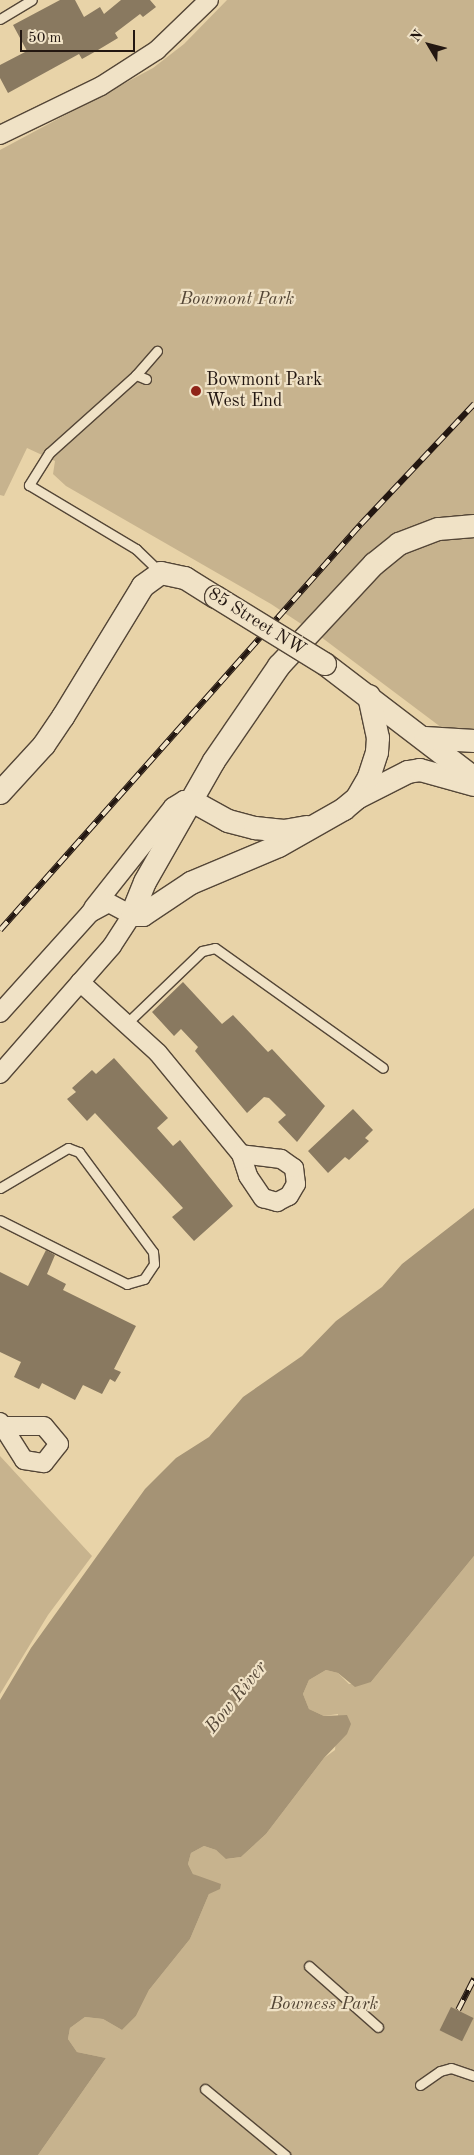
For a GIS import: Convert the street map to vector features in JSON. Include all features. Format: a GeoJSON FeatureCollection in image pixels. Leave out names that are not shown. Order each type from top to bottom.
{"type":"FeatureCollection","features":[{"type":"Feature","properties":{"kind":"street"},"geometry":{"type":"LineString","coordinates":[[0,135],[101,86],[157,50],[209,0]]}},
{"type":"Feature","properties":{"kind":"street"},"geometry":{"type":"LineString","coordinates":[[0,1074],[112,946],[132,915],[145,882],[192,801],[245,712],[273,674],[374,564],[399,544],[419,534],[474,526]]}},
{"type":"Feature","properties":{"kind":"street"},"geometry":{"type":"LineString","coordinates":[[0,793],[58,724],[138,594],[161,573]]}},
{"type":"Feature","properties":{"kind":"street","name":"85 Street NW"},"geometry":{"type":"LineString","coordinates":[[161,573],[185,578],[325,664],[425,738],[474,778]]}},
{"type":"Feature","properties":{"kind":"street"},"geometry":{"type":"LineString","coordinates":[[357,798],[369,777],[377,752],[378,738],[369,696]]}},
{"type":"Feature","properties":{"kind":"street"},"geometry":{"type":"LineString","coordinates":[[425,738],[474,741]]}},
{"type":"Feature","properties":{"kind":"street"},"geometry":{"type":"LineString","coordinates":[[90,913],[109,903],[132,915],[143,915],[191,883],[279,846],[388,780],[420,770],[474,785]]}},
{"type":"Feature","properties":{"kind":"street"},"geometry":{"type":"LineString","coordinates":[[0,1013],[90,913],[173,808],[184,800],[192,801],[228,820],[255,828],[284,831],[314,826]]}},
{"type":"Feature","properties":{"kind":"street"},"geometry":{"type":"LineString","coordinates":[[80,982],[158,1053],[241,1154]]}},
{"type":"Feature","properties":{"kind":"lane"},"geometry":{"type":"LineString","coordinates":[[0,19],[32,0]]}},
{"type":"Feature","properties":{"kind":"lane"},"geometry":{"type":"LineString","coordinates":[[156,351],[136,375],[49,453],[29,485],[136,550],[161,573]]}},
{"type":"Feature","properties":{"kind":"lane"},"geometry":{"type":"LineString","coordinates":[[136,375],[146,379]]}},
{"type":"Feature","properties":{"kind":"lane"},"geometry":{"type":"LineString","coordinates":[[126,1024],[202,951],[215,948],[383,1068]]}},
{"type":"Feature","properties":{"kind":"lane"},"geometry":{"type":"LineString","coordinates":[[0,1188],[68,1148],[79,1152],[153,1252],[154,1264],[144,1279],[127,1284],[0,1220]]}},
{"type":"Feature","properties":{"kind":"lane"},"geometry":{"type":"LineString","coordinates":[[309,1966],[378,2027]]}},
{"type":"Feature","properties":{"kind":"lane"},"geometry":{"type":"LineString","coordinates":[[420,2085],[440,2071],[451,2068],[474,2076]]}},
{"type":"Feature","properties":{"kind":"lane"},"geometry":{"type":"LineString","coordinates":[[205,2089],[286,2155]]}},
{"type":"Feature","properties":{"kind":"green space","name":"Bowmont Park"},"geometry":{"type":"Polygon","coordinates":[[[227,0],[474,0],[474,752],[321,637],[271,604],[66,486],[53,474],[55,461],[27,448],[4,496],[0,495],[0,150],[153,68],[184,44],[227,0]]]}},
{"type":"Feature","properties":{"kind":"green space"},"geometry":{"type":"Polygon","coordinates":[[[0,1456],[92,1556],[48,1615],[0,1694],[0,1456]]]}},
{"type":"Feature","properties":{"kind":"green space","name":"Bowness Park"},"geometry":{"type":"Polygon","coordinates":[[[474,1556],[474,2155],[38,2155],[106,2058],[77,2052],[68,2039],[70,2028],[85,2017],[103,2019],[122,2030],[136,2016],[149,1990],[190,1939],[209,1894],[208,1882],[193,1874],[188,1864],[191,1853],[204,1846],[216,1850],[227,1859],[241,1857],[266,1834],[324,1758],[335,1750],[338,1714],[324,1716],[309,1709],[303,1694],[309,1680],[326,1670],[338,1673],[349,1684],[371,1682],[474,1556]]]}},
{"type":"Feature","properties":{"kind":"water","name":"Bow River"},"geometry":{"type":"Polygon","coordinates":[[[474,1208],[474,1556],[371,1682],[355,1687],[338,1673],[326,1670],[309,1680],[303,1694],[309,1709],[324,1716],[347,1715],[351,1724],[347,1734],[324,1758],[266,1834],[241,1857],[226,1859],[216,1850],[204,1846],[191,1853],[188,1864],[193,1874],[221,1884],[220,1889],[209,1894],[190,1939],[149,1990],[136,2016],[122,2030],[103,2019],[85,2017],[70,2028],[68,2039],[77,2052],[106,2058],[38,2155],[0,2155],[0,1700],[31,1648],[145,1489],[176,1458],[209,1437],[243,1397],[302,1356],[336,1321],[382,1287],[402,1264],[474,1208]]]}},
{"type":"Feature","properties":{"kind":"building"},"geometry":{"type":"Polygon","coordinates":[[[60,0],[75,0],[84,17],[100,7],[104,14],[121,0],[150,0],[156,7],[143,17],[140,14],[115,33],[118,38],[98,50],[82,59],[79,54],[8,93],[0,78],[0,65],[27,51],[13,25],[60,0]]]}},
{"type":"Feature","properties":{"kind":"building"},"geometry":{"type":"Polygon","coordinates":[[[183,982],[222,1024],[233,1015],[268,1052],[272,1049],[325,1106],[297,1142],[278,1122],[286,1115],[269,1098],[264,1097],[247,1113],[195,1051],[198,1047],[181,1029],[174,1036],[152,1012],[183,982]]]}},
{"type":"Feature","properties":{"kind":"building"},"geometry":{"type":"Polygon","coordinates":[[[114,1058],[168,1118],[157,1128],[173,1146],[180,1140],[233,1206],[194,1241],[172,1217],[183,1208],[95,1113],[87,1121],[67,1099],[76,1092],[72,1088],[92,1070],[96,1074],[114,1058]]]}},
{"type":"Feature","properties":{"kind":"building"},"geometry":{"type":"Polygon","coordinates":[[[353,1109],[373,1130],[365,1138],[369,1141],[349,1160],[345,1157],[328,1173],[308,1151],[353,1109]]]}},
{"type":"Feature","properties":{"kind":"building"},"geometry":{"type":"Polygon","coordinates":[[[46,1250],[55,1255],[47,1274],[66,1284],[63,1290],[136,1326],[114,1369],[121,1372],[115,1382],[110,1379],[102,1394],[83,1385],[75,1400],[42,1383],[39,1389],[14,1377],[21,1362],[0,1352],[0,1272],[28,1286],[46,1250]]]}},
{"type":"Feature","properties":{"kind":"building"},"geometry":{"type":"Polygon","coordinates":[[[451,2007],[473,2018],[462,2041],[440,2030],[451,2007]]]}},
{"type":"Feature","properties":{"kind":"railway"},"geometry":{"type":"LineString","coordinates":[[0,930],[361,524],[474,404]]}},
{"type":"Feature","properties":{"kind":"railway"},"geometry":{"type":"LineString","coordinates":[[458,2010],[474,1979]]}},
{"type":"Feature","properties":{"kind":"place","name":"Bowmont Park West End"},"geometry":{"type":"Point","coordinates":[196,391]}}]}
